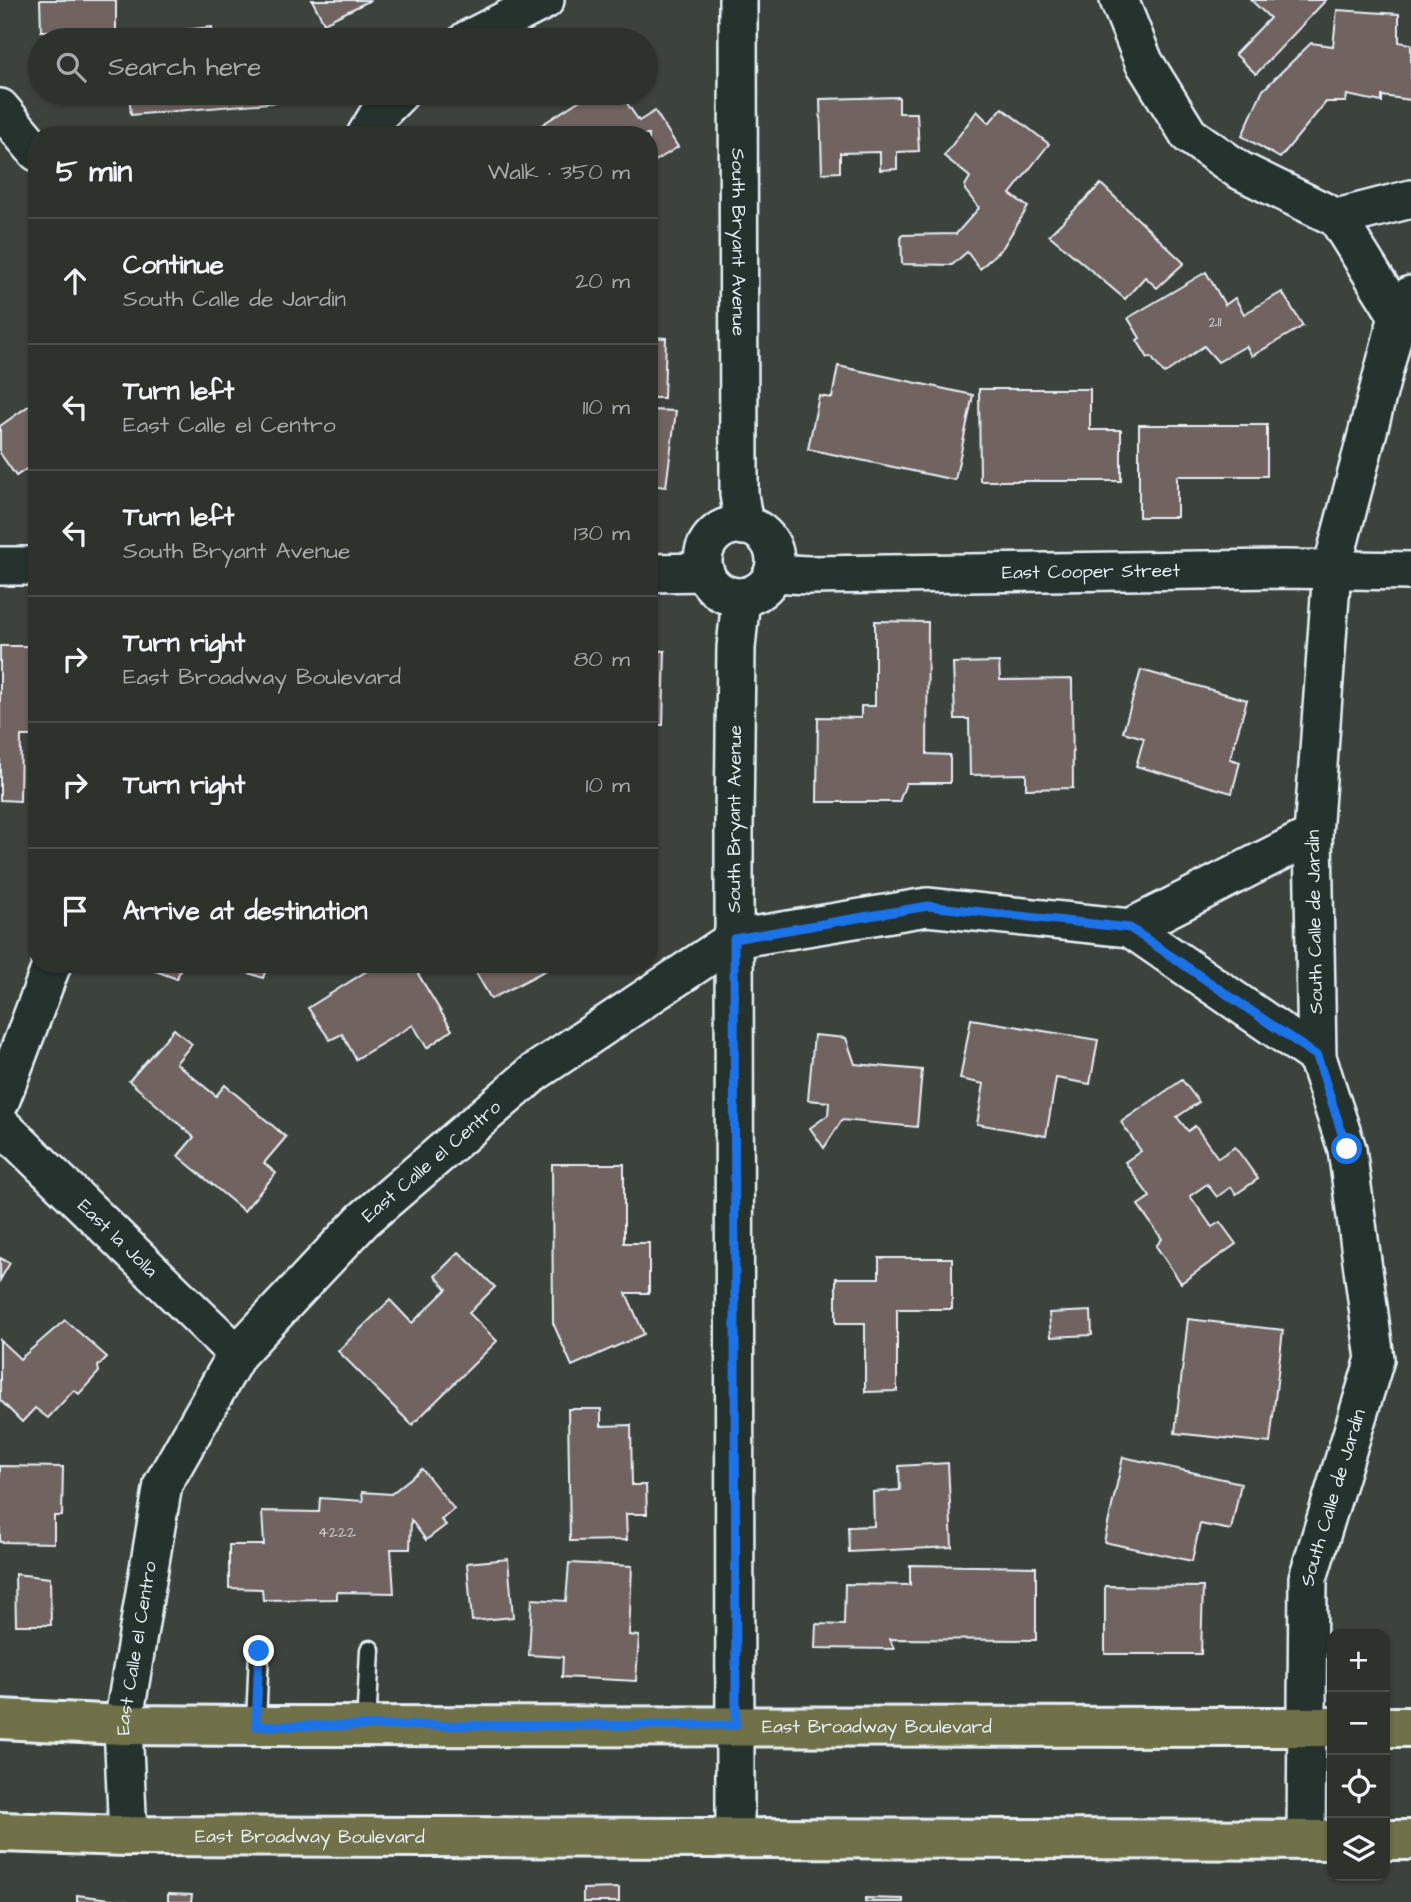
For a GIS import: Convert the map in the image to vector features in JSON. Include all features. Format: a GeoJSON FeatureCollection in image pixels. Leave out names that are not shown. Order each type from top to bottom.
{"type":"FeatureCollection","features":[{"type":"Feature","properties":{"kind":"main road","name":"East Broadway Boulevard"},"geometry":{"type":"LineString","coordinates":[[0,1719],[124,1725],[366,1727],[1320,1727]]}},
{"type":"Feature","properties":{"kind":"main road"},"geometry":{"type":"LineString","coordinates":[[1390,1727],[1411,1727]]}},
{"type":"Feature","properties":{"kind":"main road","name":"East Broadway Boulevard"},"geometry":{"type":"LineString","coordinates":[[0,1832],[128,1836],[1319,1840]]}},
{"type":"Feature","properties":{"kind":"main road"},"geometry":{"type":"LineString","coordinates":[[1390,1840],[1411,1840]]}},
{"type":"Feature","properties":{"kind":"street"},"geometry":{"type":"LineString","coordinates":[[490,28],[545,0]]}},
{"type":"Feature","properties":{"kind":"street","name":"South Bryant Avenue"},"geometry":{"type":"LineString","coordinates":[[738,0],[739,494],[744,526]]}},
{"type":"Feature","properties":{"kind":"street"},"geometry":{"type":"LineString","coordinates":[[1119,0],[1144,62],[1189,135],[1239,170],[1337,218],[1404,305]]}},
{"type":"Feature","properties":{"kind":"street"},"geometry":{"type":"LineString","coordinates":[[371,126],[388,105]]}},
{"type":"Feature","properties":{"kind":"street"},"geometry":{"type":"LineString","coordinates":[[0,108],[28,141]]}},
{"type":"Feature","properties":{"kind":"street"},"geometry":{"type":"LineString","coordinates":[[1337,218],[1411,199]]}},
{"type":"Feature","properties":{"kind":"street","name":"South Calle de Jardin"},"geometry":{"type":"LineString","coordinates":[[1319,1840],[1320,1727],[1308,1578],[1375,1359],[1347,1149],[1317,1056],[1313,835],[1332,569],[1404,305]]}},
{"type":"Feature","properties":{"kind":"street"},"geometry":{"type":"LineString","coordinates":[[744,526],[765,536],[772,546],[775,557],[773,573],[763,589],[741,597],[729,596],[718,591],[705,572],[706,548],[721,530],[744,526]]}},
{"type":"Feature","properties":{"kind":"street"},"geometry":{"type":"LineString","coordinates":[[0,566],[28,566]]}},
{"type":"Feature","properties":{"kind":"street","name":"East Cooper Street"},"geometry":{"type":"LineString","coordinates":[[773,573],[808,575],[1332,569],[1411,571]]}},
{"type":"Feature","properties":{"kind":"street"},"geometry":{"type":"LineString","coordinates":[[658,573],[705,572]]}},
{"type":"Feature","properties":{"kind":"street","name":"South Bryant Avenue"},"geometry":{"type":"LineString","coordinates":[[735,1839],[734,939],[736,648],[741,597]]}},
{"type":"Feature","properties":{"kind":"street"},"geometry":{"type":"LineString","coordinates":[[1130,928],[1313,835]]}},
{"type":"Feature","properties":{"kind":"street","name":"East Calle el Centro"},"geometry":{"type":"LineString","coordinates":[[128,1836],[124,1725],[163,1484],[237,1354],[363,1220],[535,1072],[734,939],[928,906],[1130,928],[1317,1056]]}},
{"type":"Feature","properties":{"kind":"street"},"geometry":{"type":"LineString","coordinates":[[0,1102],[49,973]]}},
{"type":"Feature","properties":{"kind":"street","name":"East la Jolla"},"geometry":{"type":"LineString","coordinates":[[0,1124],[237,1354]]}},
{"type":"Feature","properties":{"kind":"lane"},"geometry":{"type":"LineString","coordinates":[[366,1727],[370,1650]]}},
{"type":"Feature","properties":{"kind":"lane"},"geometry":{"type":"LineString","coordinates":[[256,1726],[259,1651]]}},
{"type":"Feature","properties":{"kind":"building"},"geometry":{"type":"Polygon","coordinates":[[[40,0],[116,0],[116,28],[41,28],[40,0]]]}},
{"type":"Feature","properties":{"kind":"building"},"geometry":{"type":"Polygon","coordinates":[[[312,0],[371,0],[324,23],[312,0]]]}},
{"type":"Feature","properties":{"kind":"building"},"geometry":{"type":"Polygon","coordinates":[[[1251,0],[1326,0],[1256,74],[1235,54],[1270,18],[1251,0]]]}},
{"type":"Feature","properties":{"kind":"building"},"geometry":{"type":"Polygon","coordinates":[[[1337,10],[1399,14],[1399,42],[1411,44],[1411,100],[1382,96],[1382,102],[1347,95],[1346,102],[1326,102],[1280,158],[1242,136],[1262,91],[1311,43],[1333,46],[1337,10]]]}},
{"type":"Feature","properties":{"kind":"building"},"geometry":{"type":"Polygon","coordinates":[[[899,97],[899,113],[917,113],[919,151],[897,152],[897,169],[880,170],[880,152],[840,153],[840,172],[822,173],[820,99],[899,97]]]}},
{"type":"Feature","properties":{"kind":"building"},"geometry":{"type":"Polygon","coordinates":[[[130,105],[245,105],[131,115],[130,105]]]}},
{"type":"Feature","properties":{"kind":"building"},"geometry":{"type":"Polygon","coordinates":[[[572,105],[628,105],[639,121],[655,111],[678,147],[658,159],[658,126],[540,126],[572,105]]]}},
{"type":"Feature","properties":{"kind":"building"},"geometry":{"type":"Polygon","coordinates":[[[1002,108],[1049,144],[1010,194],[1028,207],[1003,247],[980,269],[967,252],[952,265],[902,264],[901,235],[956,234],[979,208],[965,190],[970,177],[944,156],[977,111],[989,123],[1002,108]]]}},
{"type":"Feature","properties":{"kind":"building"},"geometry":{"type":"Polygon","coordinates":[[[1101,184],[1184,263],[1157,288],[1145,277],[1125,299],[1049,235],[1101,184]]]}},
{"type":"Feature","properties":{"kind":"building"},"geometry":{"type":"Polygon","coordinates":[[[1206,272],[1225,305],[1235,298],[1244,314],[1282,292],[1303,326],[1252,356],[1246,346],[1218,362],[1204,346],[1164,374],[1151,357],[1148,358],[1128,318],[1206,272]]]}},
{"type":"Feature","properties":{"kind":"building"},"geometry":{"type":"Polygon","coordinates":[[[658,338],[666,338],[664,398],[658,398],[658,338]]]}},
{"type":"Feature","properties":{"kind":"building"},"geometry":{"type":"Polygon","coordinates":[[[838,366],[973,395],[955,480],[808,449],[819,396],[832,398],[838,366]]]}},
{"type":"Feature","properties":{"kind":"building"},"geometry":{"type":"Polygon","coordinates":[[[979,389],[1090,389],[1090,430],[1121,430],[1121,481],[980,481],[979,389]]]}},
{"type":"Feature","properties":{"kind":"building"},"geometry":{"type":"Polygon","coordinates":[[[28,406],[28,468],[16,476],[0,453],[0,426],[28,406]]]}},
{"type":"Feature","properties":{"kind":"building"},"geometry":{"type":"Polygon","coordinates":[[[658,410],[676,411],[666,487],[658,486],[658,410]]]}},
{"type":"Feature","properties":{"kind":"building"},"geometry":{"type":"Polygon","coordinates":[[[1139,425],[1267,425],[1267,476],[1177,476],[1177,517],[1139,517],[1139,425]]]}},
{"type":"Feature","properties":{"kind":"building"},"geometry":{"type":"Polygon","coordinates":[[[875,621],[928,622],[927,754],[950,755],[950,783],[906,783],[899,802],[817,802],[818,717],[861,718],[861,706],[875,706],[875,621]]]}},
{"type":"Feature","properties":{"kind":"building"},"geometry":{"type":"Polygon","coordinates":[[[0,646],[28,646],[28,736],[21,736],[20,801],[0,800],[0,646]]]}},
{"type":"Feature","properties":{"kind":"building"},"geometry":{"type":"Polygon","coordinates":[[[658,651],[665,651],[663,725],[658,725],[658,651]]]}},
{"type":"Feature","properties":{"kind":"building"},"geometry":{"type":"Polygon","coordinates":[[[999,662],[1000,680],[1072,679],[1073,788],[1026,789],[1026,774],[970,775],[969,719],[955,719],[953,663],[999,662]]]}},
{"type":"Feature","properties":{"kind":"building"},"geometry":{"type":"Polygon","coordinates":[[[1141,670],[1247,700],[1230,759],[1240,762],[1232,793],[1136,766],[1144,738],[1123,732],[1141,670]]]}},
{"type":"Feature","properties":{"kind":"building"},"geometry":{"type":"Polygon","coordinates":[[[161,973],[179,973],[177,979],[161,973]]]}},
{"type":"Feature","properties":{"kind":"building"},"geometry":{"type":"Polygon","coordinates":[[[249,973],[265,973],[263,978],[249,973]]]}},
{"type":"Feature","properties":{"kind":"building"},"geometry":{"type":"Polygon","coordinates":[[[364,973],[417,973],[452,1030],[427,1048],[413,1025],[356,1059],[342,1034],[330,1040],[308,1008],[364,973]]]}},
{"type":"Feature","properties":{"kind":"building"},"geometry":{"type":"Polygon","coordinates":[[[476,973],[540,973],[491,999],[476,973]]]}},
{"type":"Feature","properties":{"kind":"building"},"geometry":{"type":"Polygon","coordinates":[[[971,1019],[1098,1040],[1090,1084],[1056,1078],[1046,1136],[977,1124],[984,1084],[960,1079],[971,1019]]]}},
{"type":"Feature","properties":{"kind":"building"},"geometry":{"type":"Polygon","coordinates":[[[174,1029],[192,1044],[176,1063],[216,1096],[225,1085],[286,1137],[264,1163],[276,1173],[244,1211],[178,1156],[194,1137],[129,1081],[174,1029]]]}},
{"type":"Feature","properties":{"kind":"building"},"geometry":{"type":"Polygon","coordinates":[[[814,1035],[846,1038],[855,1064],[922,1070],[917,1127],[842,1120],[824,1148],[810,1128],[828,1115],[829,1102],[808,1100],[814,1035]]]}},
{"type":"Feature","properties":{"kind":"building"},"geometry":{"type":"Polygon","coordinates":[[[1182,1080],[1199,1102],[1177,1117],[1188,1131],[1195,1126],[1218,1158],[1235,1147],[1258,1179],[1236,1194],[1231,1187],[1217,1197],[1207,1184],[1190,1196],[1212,1227],[1220,1222],[1236,1244],[1181,1283],[1156,1246],[1162,1239],[1138,1205],[1150,1197],[1125,1162],[1141,1151],[1121,1122],[1182,1080]]]}},
{"type":"Feature","properties":{"kind":"building"},"geometry":{"type":"Polygon","coordinates":[[[552,1164],[624,1164],[624,1243],[649,1243],[649,1293],[626,1293],[644,1334],[572,1366],[553,1323],[552,1164]]]}},
{"type":"Feature","properties":{"kind":"building"},"geometry":{"type":"Polygon","coordinates":[[[459,1252],[495,1287],[469,1313],[497,1341],[412,1425],[338,1351],[390,1300],[412,1323],[447,1289],[435,1276],[459,1252]]]}},
{"type":"Feature","properties":{"kind":"building"},"geometry":{"type":"Polygon","coordinates":[[[0,1258],[10,1263],[0,1280],[0,1258]]]}},
{"type":"Feature","properties":{"kind":"building"},"geometry":{"type":"Polygon","coordinates":[[[879,1258],[952,1258],[952,1309],[897,1309],[897,1391],[865,1392],[865,1323],[836,1323],[836,1278],[879,1278],[879,1258]]]}},
{"type":"Feature","properties":{"kind":"building"},"geometry":{"type":"Polygon","coordinates":[[[1091,1311],[1092,1335],[1051,1337],[1049,1313],[1091,1311]]]}},
{"type":"Feature","properties":{"kind":"building"},"geometry":{"type":"Polygon","coordinates":[[[1188,1319],[1283,1330],[1270,1443],[1175,1433],[1188,1319]]]}},
{"type":"Feature","properties":{"kind":"building"},"geometry":{"type":"Polygon","coordinates":[[[65,1320],[107,1357],[98,1366],[99,1372],[79,1394],[74,1390],[48,1418],[35,1408],[22,1422],[0,1400],[0,1340],[20,1359],[65,1320]]]}},
{"type":"Feature","properties":{"kind":"building"},"geometry":{"type":"Polygon","coordinates":[[[568,1409],[601,1409],[601,1426],[631,1425],[632,1485],[646,1485],[647,1514],[626,1514],[627,1540],[570,1541],[568,1409]]]}},
{"type":"Feature","properties":{"kind":"building"},"geometry":{"type":"Polygon","coordinates":[[[1123,1457],[1241,1483],[1231,1530],[1200,1524],[1192,1561],[1104,1542],[1123,1457]]]}},
{"type":"Feature","properties":{"kind":"building"},"geometry":{"type":"Polygon","coordinates":[[[948,1463],[952,1547],[849,1552],[848,1527],[874,1526],[873,1492],[900,1490],[899,1466],[948,1463]]]}},
{"type":"Feature","properties":{"kind":"building"},"geometry":{"type":"Polygon","coordinates":[[[0,1466],[63,1467],[62,1516],[54,1516],[54,1543],[0,1542],[0,1466]]]}},
{"type":"Feature","properties":{"kind":"building"},"geometry":{"type":"Polygon","coordinates":[[[422,1469],[454,1509],[441,1520],[446,1525],[426,1540],[411,1520],[410,1549],[391,1549],[394,1593],[337,1592],[337,1599],[263,1600],[262,1589],[229,1588],[229,1545],[264,1545],[262,1511],[319,1512],[320,1498],[363,1501],[362,1492],[391,1494],[422,1469]]]}},
{"type":"Feature","properties":{"kind":"building"},"geometry":{"type":"Polygon","coordinates":[[[508,1559],[513,1617],[472,1621],[467,1563],[508,1559]]]}},
{"type":"Feature","properties":{"kind":"building"},"geometry":{"type":"Polygon","coordinates":[[[569,1563],[632,1566],[629,1635],[639,1636],[636,1681],[562,1677],[563,1657],[529,1655],[532,1599],[566,1601],[569,1563]]]}},
{"type":"Feature","properties":{"kind":"building"},"geometry":{"type":"Polygon","coordinates":[[[910,1565],[1036,1567],[1036,1640],[890,1639],[894,1649],[815,1648],[816,1624],[844,1625],[845,1584],[910,1585],[910,1565]]]}},
{"type":"Feature","properties":{"kind":"building"},"geometry":{"type":"Polygon","coordinates":[[[15,1574],[50,1578],[51,1625],[16,1625],[15,1574]]]}},
{"type":"Feature","properties":{"kind":"building"},"geometry":{"type":"Polygon","coordinates":[[[1105,1586],[1203,1587],[1201,1654],[1105,1654],[1105,1586]]]}},
{"type":"Feature","properties":{"kind":"building"},"geometry":{"type":"Polygon","coordinates":[[[619,1888],[619,1902],[583,1902],[583,1889],[619,1888]]]}},
{"type":"Feature","properties":{"kind":"building"},"geometry":{"type":"Polygon","coordinates":[[[168,1894],[192,1895],[191,1902],[168,1902],[168,1894]]]}},
{"type":"Feature","properties":{"kind":"building"},"geometry":{"type":"Polygon","coordinates":[[[77,1895],[126,1901],[126,1902],[77,1902],[77,1895]]]}},
{"type":"Feature","properties":{"kind":"building"},"geometry":{"type":"Polygon","coordinates":[[[865,1898],[903,1899],[903,1902],[865,1902],[865,1898]]]}},
{"type":"Feature","properties":{"kind":"route"},"geometry":{"type":"LineString","coordinates":[[259,1651],[256,1726],[736,1725],[734,939],[928,906],[1130,928],[1317,1056],[1347,1149]]}}]}
